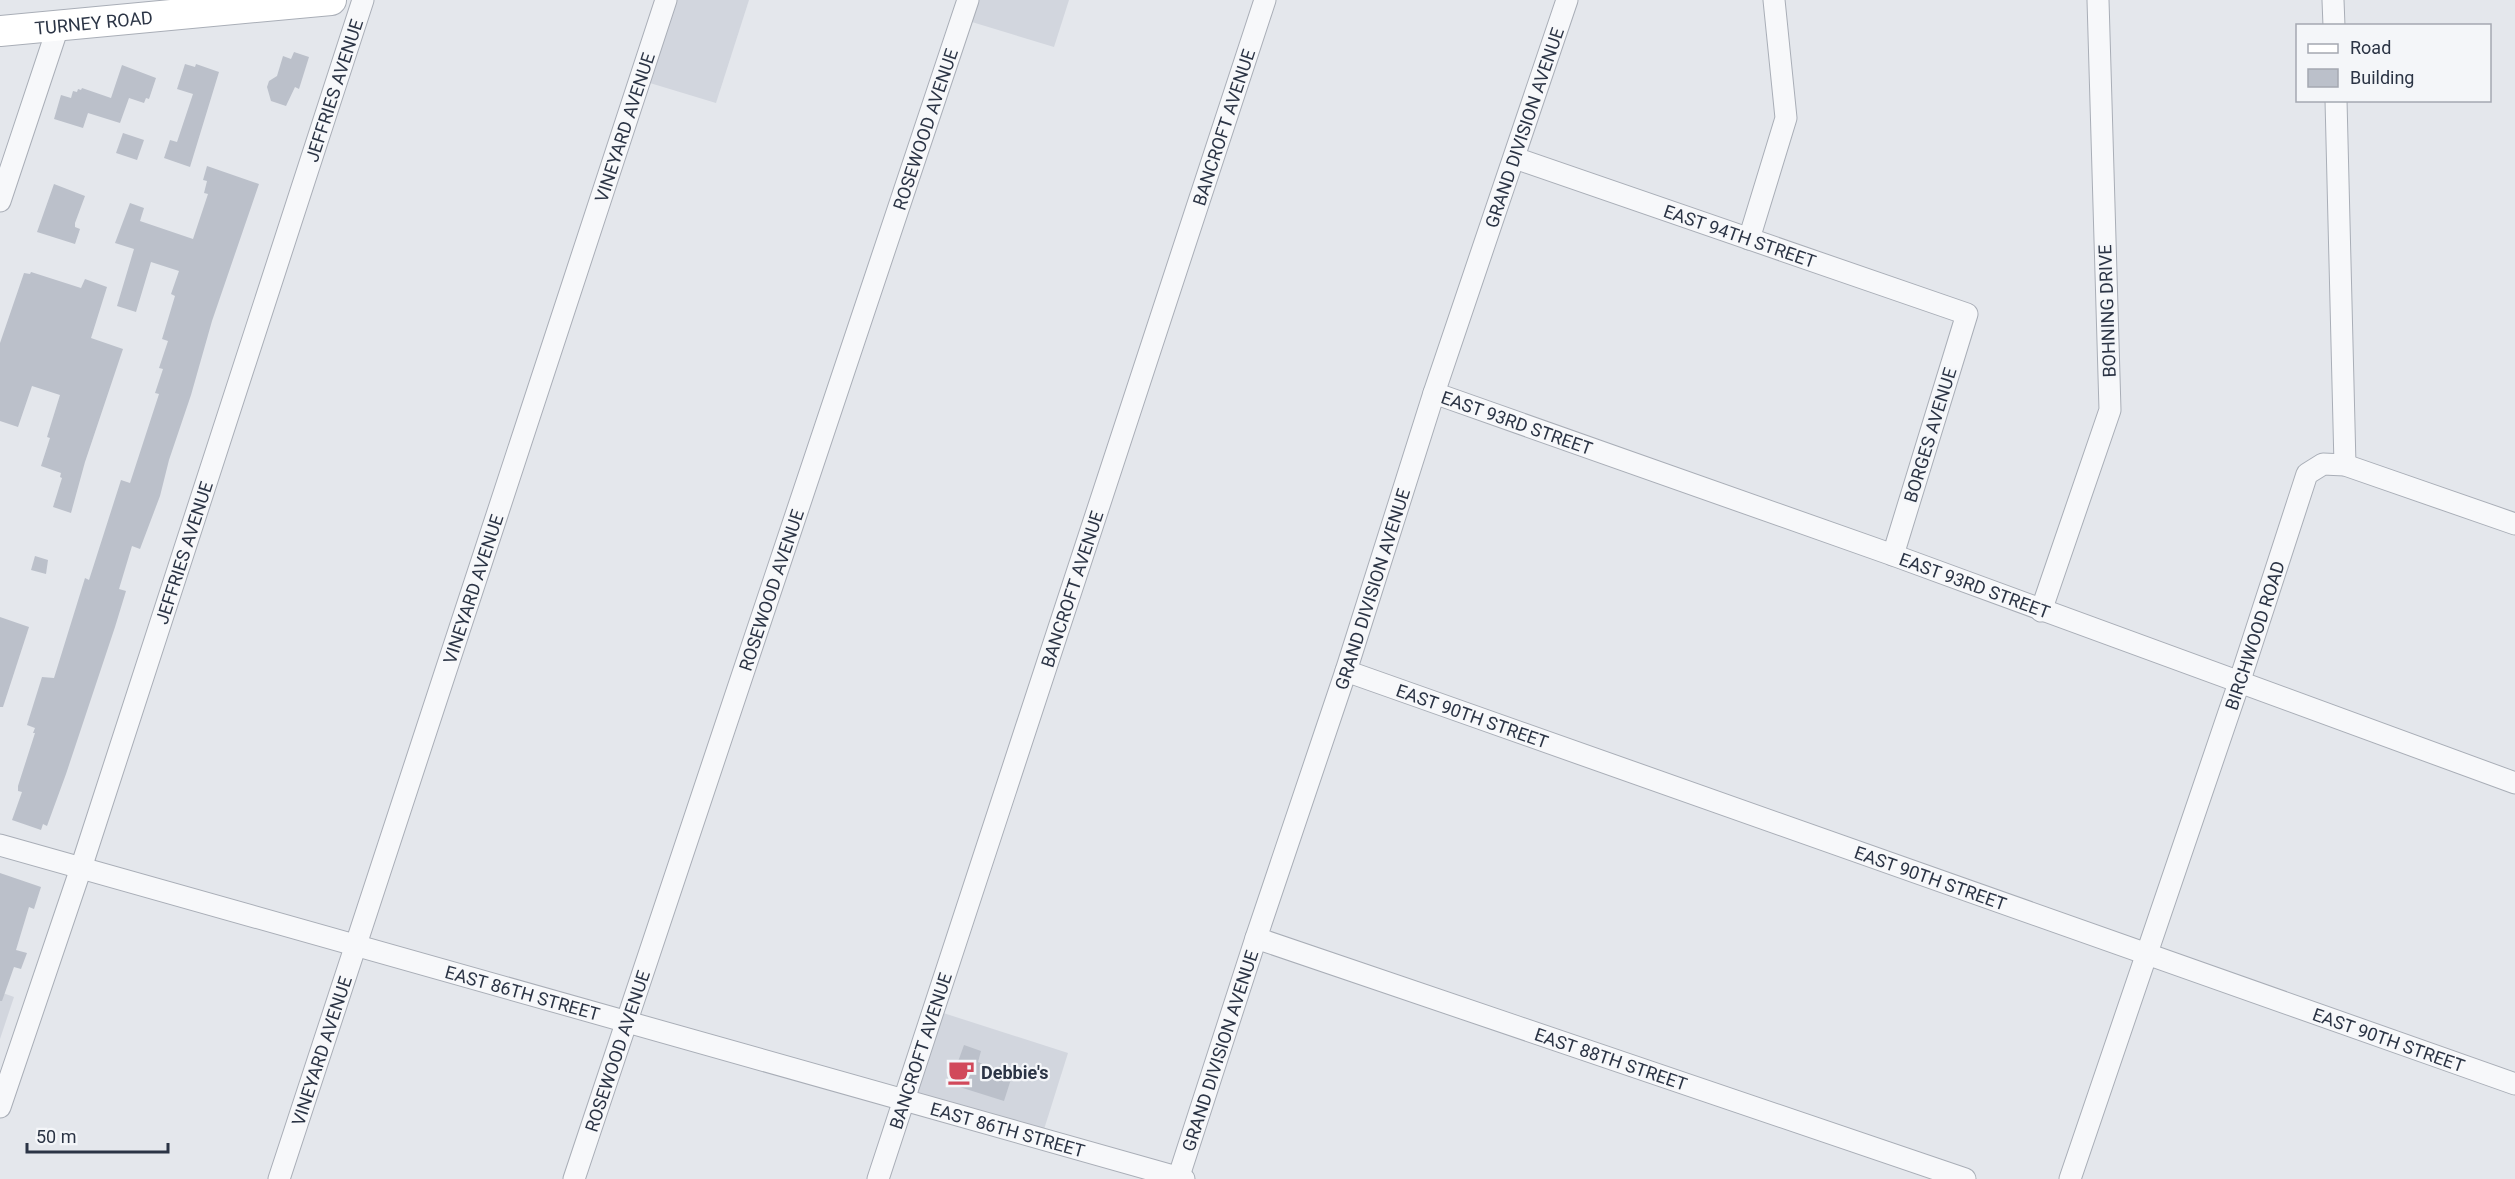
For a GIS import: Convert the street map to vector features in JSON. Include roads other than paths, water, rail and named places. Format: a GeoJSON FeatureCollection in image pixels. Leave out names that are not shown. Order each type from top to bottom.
{"type":"FeatureCollection","features":[{"type":"Feature","properties":{"kind":"main road","name":"TURNEY ROAD"},"geometry":{"type":"LineString","coordinates":[[0,31],[331,0]]}},
{"type":"Feature","properties":{"kind":"street","name":"JEFFRIES AVENUE"},"geometry":{"type":"LineString","coordinates":[[0,1107],[81,868],[363,0]]}},
{"type":"Feature","properties":{"kind":"street","name":"VINEYARD AVENUE"},"geometry":{"type":"LineString","coordinates":[[279,1179],[666,0]]}},
{"type":"Feature","properties":{"kind":"street","name":"ROSEWOOD AVENUE"},"geometry":{"type":"LineString","coordinates":[[574,1179],[968,0]]}},
{"type":"Feature","properties":{"kind":"street","name":"BANCROFT AVENUE"},"geometry":{"type":"LineString","coordinates":[[878,1179],[1265,0]]}},
{"type":"Feature","properties":{"kind":"street","name":"GRAND DIVISION AVENUE"},"geometry":{"type":"LineString","coordinates":[[1180,1178],[1256,938],[1346,671],[1434,393],[1567,0]]}},
{"type":"Feature","properties":{"kind":"street"},"geometry":{"type":"LineString","coordinates":[[1749,239],[1786,118],[1774,0]]}},
{"type":"Feature","properties":{"kind":"street","name":"BOHNING DRIVE"},"geometry":{"type":"LineString","coordinates":[[2041,611],[2110,410],[2098,0]]}},
{"type":"Feature","properties":{"kind":"street"},"geometry":{"type":"LineString","coordinates":[[2333,0],[2334,24]]}},
{"type":"Feature","properties":{"kind":"street"},"geometry":{"type":"LineString","coordinates":[[0,201],[58,27]]}},
{"type":"Feature","properties":{"kind":"street"},"geometry":{"type":"LineString","coordinates":[[2336,102],[2345,465],[2515,524]]}},
{"type":"Feature","properties":{"kind":"street","name":"EAST 94TH STREET"},"geometry":{"type":"LineString","coordinates":[[1515,158],[1967,314]]}},
{"type":"Feature","properties":{"kind":"street","name":"BORGES AVENUE"},"geometry":{"type":"LineString","coordinates":[[1893,555],[1967,314]]}},
{"type":"Feature","properties":{"kind":"street","name":"EAST 93RD STREET"},"geometry":{"type":"LineString","coordinates":[[1434,393],[1893,555],[2515,783]]}},
{"type":"Feature","properties":{"kind":"street","name":"BIRCHWOOD ROAD"},"geometry":{"type":"LineString","coordinates":[[2070,1179],[2239,683],[2307,474],[2323,464],[2345,465]]}},
{"type":"Feature","properties":{"kind":"street","name":"EAST 90TH STREET"},"geometry":{"type":"LineString","coordinates":[[1346,671],[2515,1084]]}},
{"type":"Feature","properties":{"kind":"street","name":"EAST 86TH STREET"},"geometry":{"type":"LineString","coordinates":[[0,845],[1180,1178]]}},
{"type":"Feature","properties":{"kind":"street","name":"EAST 88TH STREET"},"geometry":{"type":"LineString","coordinates":[[1256,938],[1965,1179]]}},
{"type":"Feature","properties":{"kind":"place","name":"Debbie's"},"geometry":{"type":"Point","coordinates":[961,1072]}}]}
